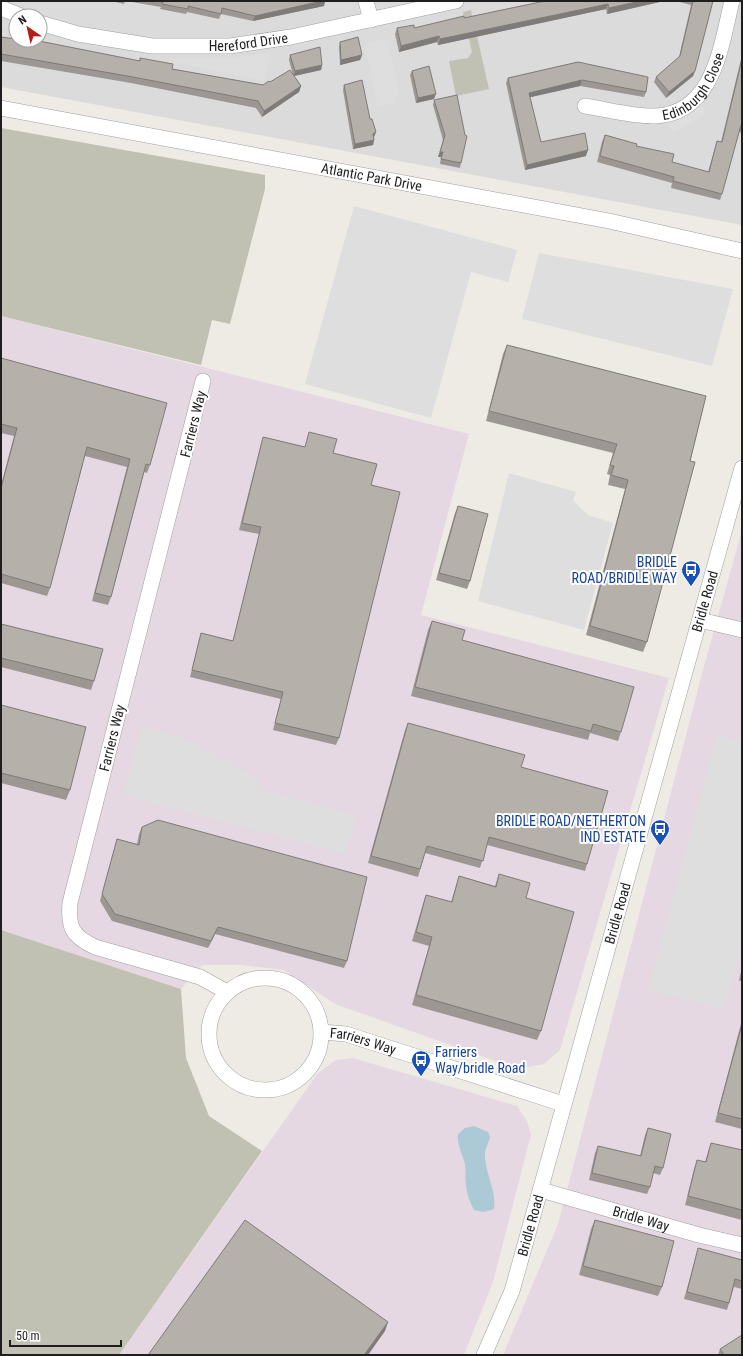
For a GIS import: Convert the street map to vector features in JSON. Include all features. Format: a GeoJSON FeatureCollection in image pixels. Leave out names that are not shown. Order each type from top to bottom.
{"type":"FeatureCollection","features":[{"type":"Feature","properties":{"kind":"street"},"geometry":{"type":"LineString","coordinates":[[366,1],[371,20]]}},
{"type":"Feature","properties":{"kind":"street","name":"Hereford Drive"},"geometry":{"type":"LineString","coordinates":[[48,25],[78,34],[120,42],[152,46],[202,47],[255,43],[371,20],[456,1]]}},
{"type":"Feature","properties":{"kind":"street","name":"Edinburgh Close"},"geometry":{"type":"LineString","coordinates":[[585,106],[654,116],[674,112],[692,101],[700,95],[712,76],[732,1]]}},
{"type":"Feature","properties":{"kind":"street","name":"Atlantic Park Drive"},"geometry":{"type":"LineString","coordinates":[[1,108],[609,221],[742,251]]}},
{"type":"Feature","properties":{"kind":"street","name":"Farriers Way"},"geometry":{"type":"LineString","coordinates":[[203,381],[70,903],[68,921],[79,939],[95,947],[200,977],[227,992]]}},
{"type":"Feature","properties":{"kind":"street","name":"Bridle Road"},"geometry":{"type":"LineString","coordinates":[[484,1355],[512,1291],[742,468]]}},
{"type":"Feature","properties":{"kind":"street"},"geometry":{"type":"LineString","coordinates":[[700,620],[742,630]]}},
{"type":"Feature","properties":{"kind":"street"},"geometry":{"type":"LineString","coordinates":[[267,978],[282,980],[299,989],[312,1002],[318,1013],[322,1032],[318,1052],[312,1066],[299,1079],[273,1090],[247,1087],[230,1078],[215,1060],[209,1040],[209,1025],[216,1005],[227,992],[247,980],[267,978]]}},
{"type":"Feature","properties":{"kind":"street","name":"Farriers Way"},"geometry":{"type":"LineString","coordinates":[[322,1032],[346,1034],[564,1104]]}},
{"type":"Feature","properties":{"kind":"street","name":"Bridle Way"},"geometry":{"type":"LineString","coordinates":[[541,1190],[699,1235],[742,1245]]}},
{"type":"Feature","properties":{"kind":"shaded area"},"geometry":{"type":"Polygon","coordinates":[[[1,1],[742,1],[742,225],[1,87],[1,1]]]}},
{"type":"Feature","properties":{"kind":"shaded area"},"geometry":{"type":"Polygon","coordinates":[[[471,10],[489,89],[456,96],[449,61],[468,58],[472,52],[463,12],[471,10]]]}},
{"type":"Feature","properties":{"kind":"shaded area"},"geometry":{"type":"Polygon","coordinates":[[[1,22],[8,25],[8,29],[1,28],[1,22]]]}},
{"type":"Feature","properties":{"kind":"shaded area"},"geometry":{"type":"Polygon","coordinates":[[[387,39],[400,96],[394,97],[395,103],[378,107],[365,44],[387,39]]]}},
{"type":"Feature","properties":{"kind":"shaded area"},"geometry":{"type":"Polygon","coordinates":[[[270,53],[264,81],[174,62],[174,58],[232,58],[270,53]]]}},
{"type":"Feature","properties":{"kind":"shaded area"},"geometry":{"type":"Polygon","coordinates":[[[701,102],[706,114],[672,132],[666,121],[701,102]]]}},
{"type":"Feature","properties":{"kind":"shaded area"},"geometry":{"type":"Polygon","coordinates":[[[1,128],[265,175],[265,189],[230,324],[212,320],[201,365],[1,316],[1,128]]]}},
{"type":"Feature","properties":{"kind":"shaded area"},"geometry":{"type":"Polygon","coordinates":[[[354,206],[517,250],[508,282],[471,272],[431,418],[305,384],[354,206]]]}},
{"type":"Feature","properties":{"kind":"shaded area"},"geometry":{"type":"Polygon","coordinates":[[[539,253],[733,289],[712,366],[522,319],[539,253]]]}},
{"type":"Feature","properties":{"kind":"shaded area"},"geometry":{"type":"Polygon","coordinates":[[[1,316],[469,434],[421,615],[669,678],[560,1050],[544,1064],[518,1069],[335,1004],[284,970],[241,965],[202,965],[181,989],[1,930],[1,316]]]}},
{"type":"Feature","properties":{"kind":"shaded area"},"geometry":{"type":"Polygon","coordinates":[[[509,473],[576,492],[573,501],[588,515],[613,523],[584,630],[478,601],[509,473]]]}},
{"type":"Feature","properties":{"kind":"shaded area"},"geometry":{"type":"Polygon","coordinates":[[[742,530],[742,1355],[503,1355],[558,1224],[703,670],[742,530]]]}},
{"type":"Feature","properties":{"kind":"shaded area"},"geometry":{"type":"Polygon","coordinates":[[[142,726],[183,738],[259,779],[257,789],[356,815],[346,854],[123,795],[142,726]]]}},
{"type":"Feature","properties":{"kind":"shaded area"},"geometry":{"type":"Polygon","coordinates":[[[717,735],[742,742],[742,944],[724,1010],[648,990],[717,735]]]}},
{"type":"Feature","properties":{"kind":"shaded area"},"geometry":{"type":"Polygon","coordinates":[[[1,930],[181,989],[186,1058],[209,1116],[262,1151],[119,1355],[1,1355],[1,930]]]}},
{"type":"Feature","properties":{"kind":"shaded area"},"geometry":{"type":"Polygon","coordinates":[[[353,1058],[517,1106],[527,1121],[531,1135],[493,1282],[464,1355],[119,1355],[318,1073],[336,1060],[353,1058]]]}},
{"type":"Feature","properties":{"kind":"water"},"geometry":{"type":"Polygon","coordinates":[[[474,1126],[488,1132],[490,1137],[485,1152],[485,1159],[494,1195],[494,1209],[483,1212],[474,1210],[469,1199],[466,1186],[465,1164],[458,1142],[458,1134],[465,1128],[474,1126]]]}},
{"type":"Feature","properties":{"kind":"building"},"geometry":{"type":"Polygon","coordinates":[[[157,1],[322,1],[255,16],[222,8],[221,14],[188,6],[188,9],[162,4],[163,2],[157,1]]]}},
{"type":"Feature","properties":{"kind":"building"},"geometry":{"type":"Polygon","coordinates":[[[545,1],[641,1],[609,8],[608,4],[440,39],[439,36],[401,46],[397,28],[414,25],[414,28],[464,16],[464,18],[545,1]]]}},
{"type":"Feature","properties":{"kind":"building"},"geometry":{"type":"Polygon","coordinates":[[[693,1],[713,1],[695,71],[669,92],[656,77],[680,56],[693,1]]]}},
{"type":"Feature","properties":{"kind":"building"},"geometry":{"type":"Polygon","coordinates":[[[1,37],[8,38],[8,48],[48,48],[48,43],[140,61],[140,58],[173,64],[172,69],[263,85],[290,70],[301,86],[264,111],[258,101],[1,54],[1,37]]]}},
{"type":"Feature","properties":{"kind":"building"},"geometry":{"type":"Polygon","coordinates":[[[358,37],[362,55],[341,60],[340,42],[358,37]]]}},
{"type":"Feature","properties":{"kind":"building"},"geometry":{"type":"Polygon","coordinates":[[[320,47],[322,65],[295,71],[290,55],[320,47]]]}},
{"type":"Feature","properties":{"kind":"building"},"geometry":{"type":"Polygon","coordinates":[[[742,59],[742,125],[722,194],[673,181],[674,177],[600,156],[605,135],[637,144],[636,146],[674,154],[672,162],[709,172],[717,141],[722,142],[742,59]]]}},
{"type":"Feature","properties":{"kind":"building"},"geometry":{"type":"Polygon","coordinates":[[[578,62],[648,77],[646,92],[582,80],[529,93],[541,142],[585,133],[588,150],[527,165],[508,78],[578,62]]]}},
{"type":"Feature","properties":{"kind":"building"},"geometry":{"type":"Polygon","coordinates":[[[429,66],[436,94],[418,98],[412,71],[429,66]]]}},
{"type":"Feature","properties":{"kind":"building"},"geometry":{"type":"Polygon","coordinates":[[[362,80],[370,119],[372,119],[376,132],[373,134],[374,140],[355,144],[344,85],[362,80]]]}},
{"type":"Feature","properties":{"kind":"building"},"geometry":{"type":"Polygon","coordinates":[[[457,95],[465,135],[467,136],[461,163],[441,159],[443,152],[440,152],[445,135],[434,100],[457,95]]]}},
{"type":"Feature","properties":{"kind":"building"},"geometry":{"type":"Polygon","coordinates":[[[507,345],[706,396],[690,461],[695,462],[647,642],[590,626],[628,480],[611,475],[614,466],[610,465],[617,444],[489,411],[507,345]]]}},
{"type":"Feature","properties":{"kind":"building"},"geometry":{"type":"Polygon","coordinates":[[[1,358],[167,403],[150,465],[146,464],[111,597],[95,593],[130,459],[87,447],[50,588],[1,574],[1,488],[17,428],[1,424],[1,358]]]}},
{"type":"Feature","properties":{"kind":"building"},"geometry":{"type":"Polygon","coordinates":[[[309,432],[337,439],[333,453],[377,464],[371,485],[400,492],[339,738],[275,723],[283,692],[192,670],[201,633],[233,641],[261,527],[242,523],[263,437],[305,447],[309,432]]]}},
{"type":"Feature","properties":{"kind":"building"},"geometry":{"type":"Polygon","coordinates":[[[458,506],[488,514],[470,581],[439,573],[458,506]]]}},
{"type":"Feature","properties":{"kind":"building"},"geometry":{"type":"Polygon","coordinates":[[[432,621],[465,630],[462,640],[634,687],[621,732],[593,724],[591,731],[415,687],[432,621]]]}},
{"type":"Feature","properties":{"kind":"building"},"geometry":{"type":"Polygon","coordinates":[[[1,624],[103,649],[94,681],[1,658],[1,624]]]}},
{"type":"Feature","properties":{"kind":"building"},"geometry":{"type":"Polygon","coordinates":[[[1,705],[86,727],[70,790],[1,773],[1,705]]]}},
{"type":"Feature","properties":{"kind":"building"},"geometry":{"type":"Polygon","coordinates":[[[408,723],[525,755],[521,767],[608,791],[587,864],[489,837],[483,861],[427,846],[420,869],[371,856],[408,723]]]}},
{"type":"Feature","properties":{"kind":"building"},"geometry":{"type":"Polygon","coordinates":[[[158,820],[367,877],[347,961],[218,927],[211,941],[115,914],[102,894],[117,839],[139,845],[142,827],[158,820]]]}},
{"type":"Feature","properties":{"kind":"building"},"geometry":{"type":"Polygon","coordinates":[[[499,874],[530,883],[526,898],[574,912],[541,1031],[416,995],[432,937],[416,932],[426,895],[452,902],[459,876],[496,887],[499,874]]]}},
{"type":"Feature","properties":{"kind":"building"},"geometry":{"type":"Polygon","coordinates":[[[742,1024],[742,1119],[718,1113],[742,1024]]]}},
{"type":"Feature","properties":{"kind":"building"},"geometry":{"type":"Polygon","coordinates":[[[648,1128],[671,1134],[663,1168],[655,1166],[650,1187],[592,1173],[598,1146],[641,1156],[648,1128]]]}},
{"type":"Feature","properties":{"kind":"building"},"geometry":{"type":"Polygon","coordinates":[[[711,1143],[742,1150],[742,1210],[688,1196],[697,1160],[706,1162],[711,1143]]]}},
{"type":"Feature","properties":{"kind":"building"},"geometry":{"type":"Polygon","coordinates":[[[245,1220],[388,1322],[364,1355],[148,1355],[245,1220]]]}},
{"type":"Feature","properties":{"kind":"building"},"geometry":{"type":"Polygon","coordinates":[[[595,1220],[674,1241],[662,1287],[583,1266],[595,1220]]]}},
{"type":"Feature","properties":{"kind":"building"},"geometry":{"type":"Polygon","coordinates":[[[698,1248],[742,1260],[742,1281],[735,1279],[729,1303],[687,1292],[698,1248]]]}},
{"type":"Feature","properties":{"kind":"building"},"geometry":{"type":"Polygon","coordinates":[[[742,1335],[742,1355],[724,1355],[720,1349],[742,1335]]]}},
{"type":"Feature","properties":{"kind":"place","name":"BRIDLE ROAD/BRIDLE WAY"},"geometry":{"type":"Point","coordinates":[691,587]}},
{"type":"Feature","properties":{"kind":"place","name":"BRIDLE ROAD/NETHERTON IND ESTATE"},"geometry":{"type":"Point","coordinates":[660,846]}},
{"type":"Feature","properties":{"kind":"place","name":"Farriers Way/bridle Road"},"geometry":{"type":"Point","coordinates":[421,1077]}}]}
